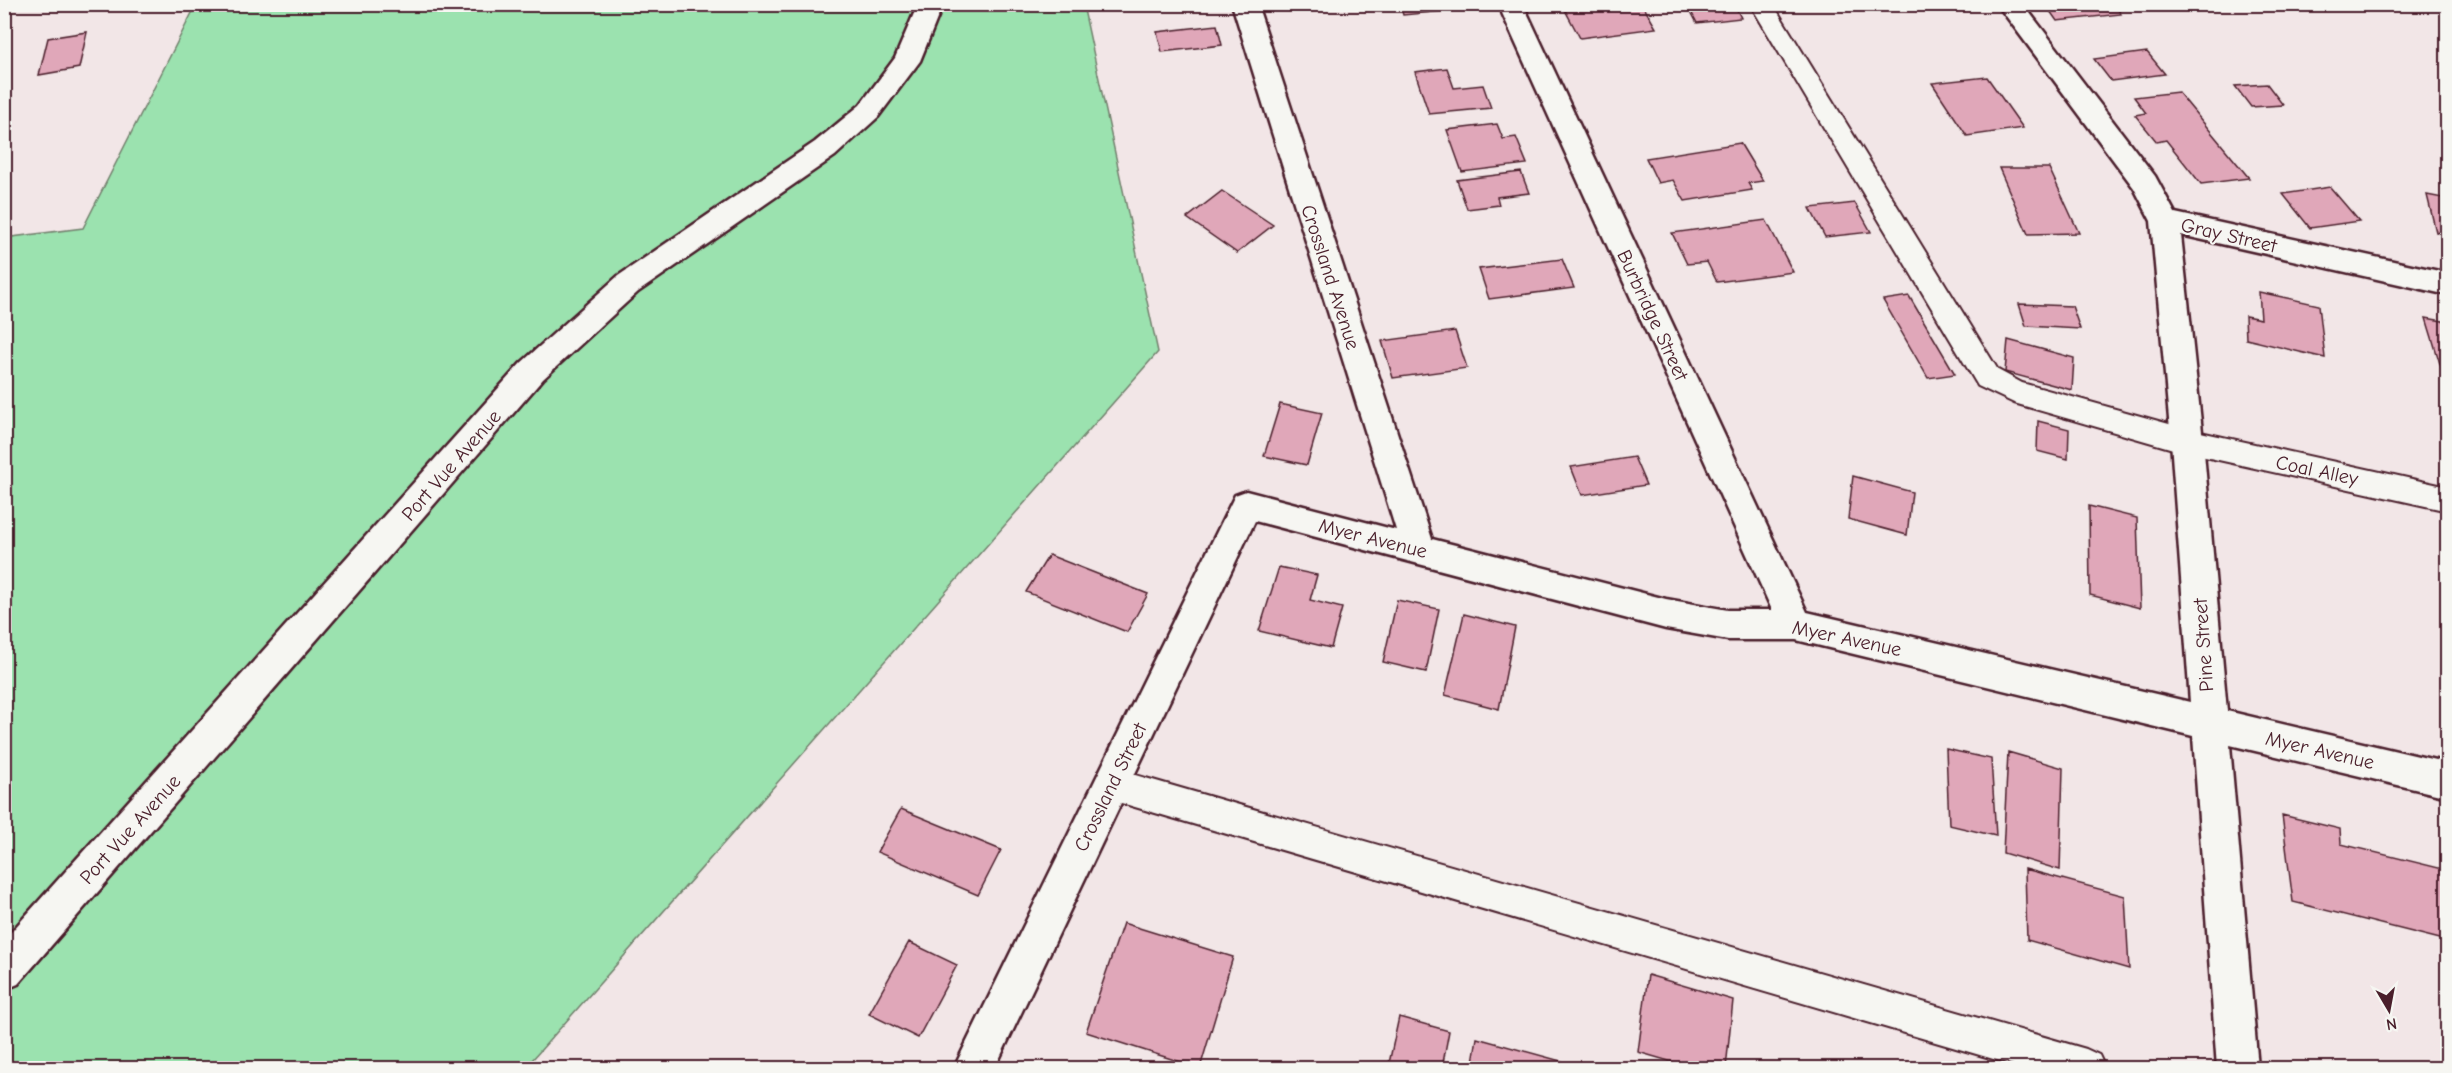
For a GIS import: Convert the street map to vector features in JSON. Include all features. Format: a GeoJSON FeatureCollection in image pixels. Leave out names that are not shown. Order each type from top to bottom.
{"type":"FeatureCollection","features":[{"type":"Feature","properties":{"kind":"street","name":"Port Vue Avenue"},"geometry":{"type":"LineString","coordinates":[[4,970],[532,371],[628,284],[825,149],[869,111],[907,61],[931,4]]}},
{"type":"Feature","properties":{"kind":"street","name":"Crossland Avenue"},"geometry":{"type":"LineString","coordinates":[[1244,4],[1419,550]]}},
{"type":"Feature","properties":{"kind":"street","name":"Burbridge Street"},"geometry":{"type":"LineString","coordinates":[[1510,4],[1796,625]]}},
{"type":"Feature","properties":{"kind":"street","name":"Gray Street"},"geometry":{"type":"LineString","coordinates":[[2009,4],[2145,183],[2164,221],[2448,284]]}},
{"type":"Feature","properties":{"kind":"street","name":"Pine Street"},"geometry":{"type":"LineString","coordinates":[[2164,221],[2187,441],[2238,1068]]}},
{"type":"Feature","properties":{"kind":"street","name":"Myer Avenue"},"geometry":{"type":"LineString","coordinates":[[1246,505],[1666,614],[1728,625],[1796,625],[2448,780]]}},
{"type":"Feature","properties":{"kind":"street","name":"Crossland Street"},"geometry":{"type":"LineString","coordinates":[[974,1068],[1246,505]]}},
{"type":"Feature","properties":{"kind":"lane","name":"Coal Alley"},"geometry":{"type":"LineString","coordinates":[[1761,4],[1988,378],[2014,392],[2187,441],[2448,499]]}},
{"type":"Feature","properties":{"kind":"lane"},"geometry":{"type":"LineString","coordinates":[[1111,784],[2086,1068]]}},
{"type":"Feature","properties":{"kind":"green space"},"geometry":{"type":"Polygon","coordinates":[[[196,5],[1083,5],[1158,352],[525,1068],[5,1068],[4,238],[83,228],[196,5]]]}},
{"type":"Feature","properties":{"kind":"building"},"geometry":{"type":"Polygon","coordinates":[[[1400,4],[1452,4],[1454,10],[1403,15],[1400,4]]]}},
{"type":"Feature","properties":{"kind":"building"},"geometry":{"type":"Polygon","coordinates":[[[1601,4],[1642,4],[1656,28],[1580,38],[1565,10],[1601,4]]]}},
{"type":"Feature","properties":{"kind":"building"},"geometry":{"type":"Polygon","coordinates":[[[1687,4],[1734,4],[1741,18],[1697,23],[1687,4]]]}},
{"type":"Feature","properties":{"kind":"building"},"geometry":{"type":"Polygon","coordinates":[[[2045,4],[2114,4],[2121,14],[2057,21],[2045,4]]]}},
{"type":"Feature","properties":{"kind":"building"},"geometry":{"type":"Polygon","coordinates":[[[1217,25],[1222,45],[1162,52],[1157,32],[1217,25]]]}},
{"type":"Feature","properties":{"kind":"building"},"geometry":{"type":"Polygon","coordinates":[[[87,32],[79,68],[39,75],[48,38],[87,32]]]}},
{"type":"Feature","properties":{"kind":"building"},"geometry":{"type":"Polygon","coordinates":[[[2147,52],[2165,74],[2111,81],[2094,59],[2147,52]]]}},
{"type":"Feature","properties":{"kind":"building"},"geometry":{"type":"Polygon","coordinates":[[[1447,68],[1454,88],[1483,85],[1491,108],[1429,114],[1415,72],[1447,68]]]}},
{"type":"Feature","properties":{"kind":"building"},"geometry":{"type":"Polygon","coordinates":[[[1987,77],[2023,128],[1967,136],[1932,83],[1987,77]]]}},
{"type":"Feature","properties":{"kind":"building"},"geometry":{"type":"Polygon","coordinates":[[[2267,84],[2283,105],[2251,107],[2235,86],[2267,84]]]}},
{"type":"Feature","properties":{"kind":"building"},"geometry":{"type":"Polygon","coordinates":[[[2178,92],[2249,178],[2201,184],[2166,140],[2157,142],[2135,115],[2146,113],[2134,97],[2178,92]]]}},
{"type":"Feature","properties":{"kind":"building"},"geometry":{"type":"Polygon","coordinates":[[[1497,124],[1503,139],[1516,137],[1527,164],[1462,172],[1447,130],[1497,124]]]}},
{"type":"Feature","properties":{"kind":"building"},"geometry":{"type":"Polygon","coordinates":[[[1740,143],[1763,181],[1748,183],[1752,190],[1685,201],[1673,180],[1658,183],[1646,158],[1740,143]]]}},
{"type":"Feature","properties":{"kind":"building"},"geometry":{"type":"Polygon","coordinates":[[[1999,168],[2049,168],[2079,233],[2028,234],[1999,168]]]}},
{"type":"Feature","properties":{"kind":"building"},"geometry":{"type":"Polygon","coordinates":[[[1521,172],[1529,193],[1497,197],[1499,205],[1467,209],[1457,180],[1521,172]]]}},
{"type":"Feature","properties":{"kind":"building"},"geometry":{"type":"Polygon","coordinates":[[[2330,187],[2359,221],[2310,228],[2283,194],[2330,187]]]}},
{"type":"Feature","properties":{"kind":"building"},"geometry":{"type":"Polygon","coordinates":[[[1222,191],[1273,225],[1237,253],[1187,218],[1222,191]]]}},
{"type":"Feature","properties":{"kind":"building"},"geometry":{"type":"Polygon","coordinates":[[[2427,195],[2448,199],[2448,234],[2436,232],[2427,195]]]}},
{"type":"Feature","properties":{"kind":"building"},"geometry":{"type":"Polygon","coordinates":[[[1855,203],[1871,232],[1825,237],[1810,208],[1855,203]]]}},
{"type":"Feature","properties":{"kind":"building"},"geometry":{"type":"Polygon","coordinates":[[[1766,220],[1793,272],[1717,282],[1707,262],[1687,264],[1672,233],[1766,220]]]}},
{"type":"Feature","properties":{"kind":"building"},"geometry":{"type":"Polygon","coordinates":[[[1562,259],[1574,288],[1489,299],[1479,269],[1562,259]]]}},
{"type":"Feature","properties":{"kind":"building"},"geometry":{"type":"Polygon","coordinates":[[[2259,292],[2319,305],[2325,358],[2246,339],[2245,316],[2261,319],[2259,292]]]}},
{"type":"Feature","properties":{"kind":"building"},"geometry":{"type":"Polygon","coordinates":[[[1909,296],[1955,374],[1928,378],[1883,300],[1909,296]]]}},
{"type":"Feature","properties":{"kind":"building"},"geometry":{"type":"Polygon","coordinates":[[[2019,304],[2072,306],[2080,329],[2026,326],[2019,304]]]}},
{"type":"Feature","properties":{"kind":"building"},"geometry":{"type":"Polygon","coordinates":[[[2426,318],[2448,322],[2448,378],[2444,377],[2426,318]]]}},
{"type":"Feature","properties":{"kind":"building"},"geometry":{"type":"Polygon","coordinates":[[[1455,331],[1467,368],[1393,378],[1382,341],[1455,331]]]}},
{"type":"Feature","properties":{"kind":"building"},"geometry":{"type":"Polygon","coordinates":[[[2008,340],[2074,358],[2072,390],[2005,372],[2008,340]]]}},
{"type":"Feature","properties":{"kind":"building"},"geometry":{"type":"Polygon","coordinates":[[[1280,404],[1322,413],[1307,465],[1264,456],[1280,404]]]}},
{"type":"Feature","properties":{"kind":"building"},"geometry":{"type":"Polygon","coordinates":[[[2038,421],[2069,429],[2068,459],[2037,451],[2038,421]]]}},
{"type":"Feature","properties":{"kind":"building"},"geometry":{"type":"Polygon","coordinates":[[[1634,457],[1646,485],[1582,495],[1571,467],[1634,457]]]}},
{"type":"Feature","properties":{"kind":"building"},"geometry":{"type":"Polygon","coordinates":[[[1853,476],[1912,492],[1907,535],[1848,519],[1853,476]]]}},
{"type":"Feature","properties":{"kind":"building"},"geometry":{"type":"Polygon","coordinates":[[[2089,506],[2137,518],[2140,608],[2090,595],[2089,506]]]}},
{"type":"Feature","properties":{"kind":"building"},"geometry":{"type":"Polygon","coordinates":[[[1049,555],[1148,594],[1127,632],[1026,592],[1049,555]]]}},
{"type":"Feature","properties":{"kind":"building"},"geometry":{"type":"Polygon","coordinates":[[[1279,567],[1317,575],[1310,600],[1342,608],[1331,648],[1259,631],[1279,567]]]}},
{"type":"Feature","properties":{"kind":"building"},"geometry":{"type":"Polygon","coordinates":[[[1397,600],[1439,609],[1426,672],[1383,662],[1397,600]]]}},
{"type":"Feature","properties":{"kind":"building"},"geometry":{"type":"Polygon","coordinates":[[[1464,614],[1515,627],[1499,709],[1445,695],[1464,614]]]}},
{"type":"Feature","properties":{"kind":"building"},"geometry":{"type":"Polygon","coordinates":[[[1946,749],[1991,759],[1996,836],[1949,825],[1946,749]]]}},
{"type":"Feature","properties":{"kind":"building"},"geometry":{"type":"Polygon","coordinates":[[[2008,752],[2063,768],[2060,870],[2003,853],[2008,752]]]}},
{"type":"Feature","properties":{"kind":"building"},"geometry":{"type":"Polygon","coordinates":[[[901,809],[1001,850],[978,895],[877,852],[901,809]]]}},
{"type":"Feature","properties":{"kind":"building"},"geometry":{"type":"Polygon","coordinates":[[[2282,815],[2340,829],[2341,844],[2447,870],[2448,941],[2293,902],[2282,815]]]}},
{"type":"Feature","properties":{"kind":"building"},"geometry":{"type":"Polygon","coordinates":[[[2025,869],[2125,896],[2129,969],[2027,940],[2025,869]]]}},
{"type":"Feature","properties":{"kind":"building"},"geometry":{"type":"Polygon","coordinates":[[[1123,923],[1233,957],[1200,1068],[1086,1032],[1123,923]]]}},
{"type":"Feature","properties":{"kind":"building"},"geometry":{"type":"Polygon","coordinates":[[[909,942],[957,965],[918,1038],[869,1014],[909,942]]]}},
{"type":"Feature","properties":{"kind":"building"},"geometry":{"type":"Polygon","coordinates":[[[1648,975],[1733,1000],[1726,1068],[1693,1068],[1638,1052],[1648,975]]]}},
{"type":"Feature","properties":{"kind":"building"},"geometry":{"type":"Polygon","coordinates":[[[1399,1017],[1449,1031],[1442,1068],[1388,1068],[1399,1017]]]}},
{"type":"Feature","properties":{"kind":"building"},"geometry":{"type":"Polygon","coordinates":[[[1477,1038],[1586,1068],[1472,1068],[1477,1038]]]}}]}
